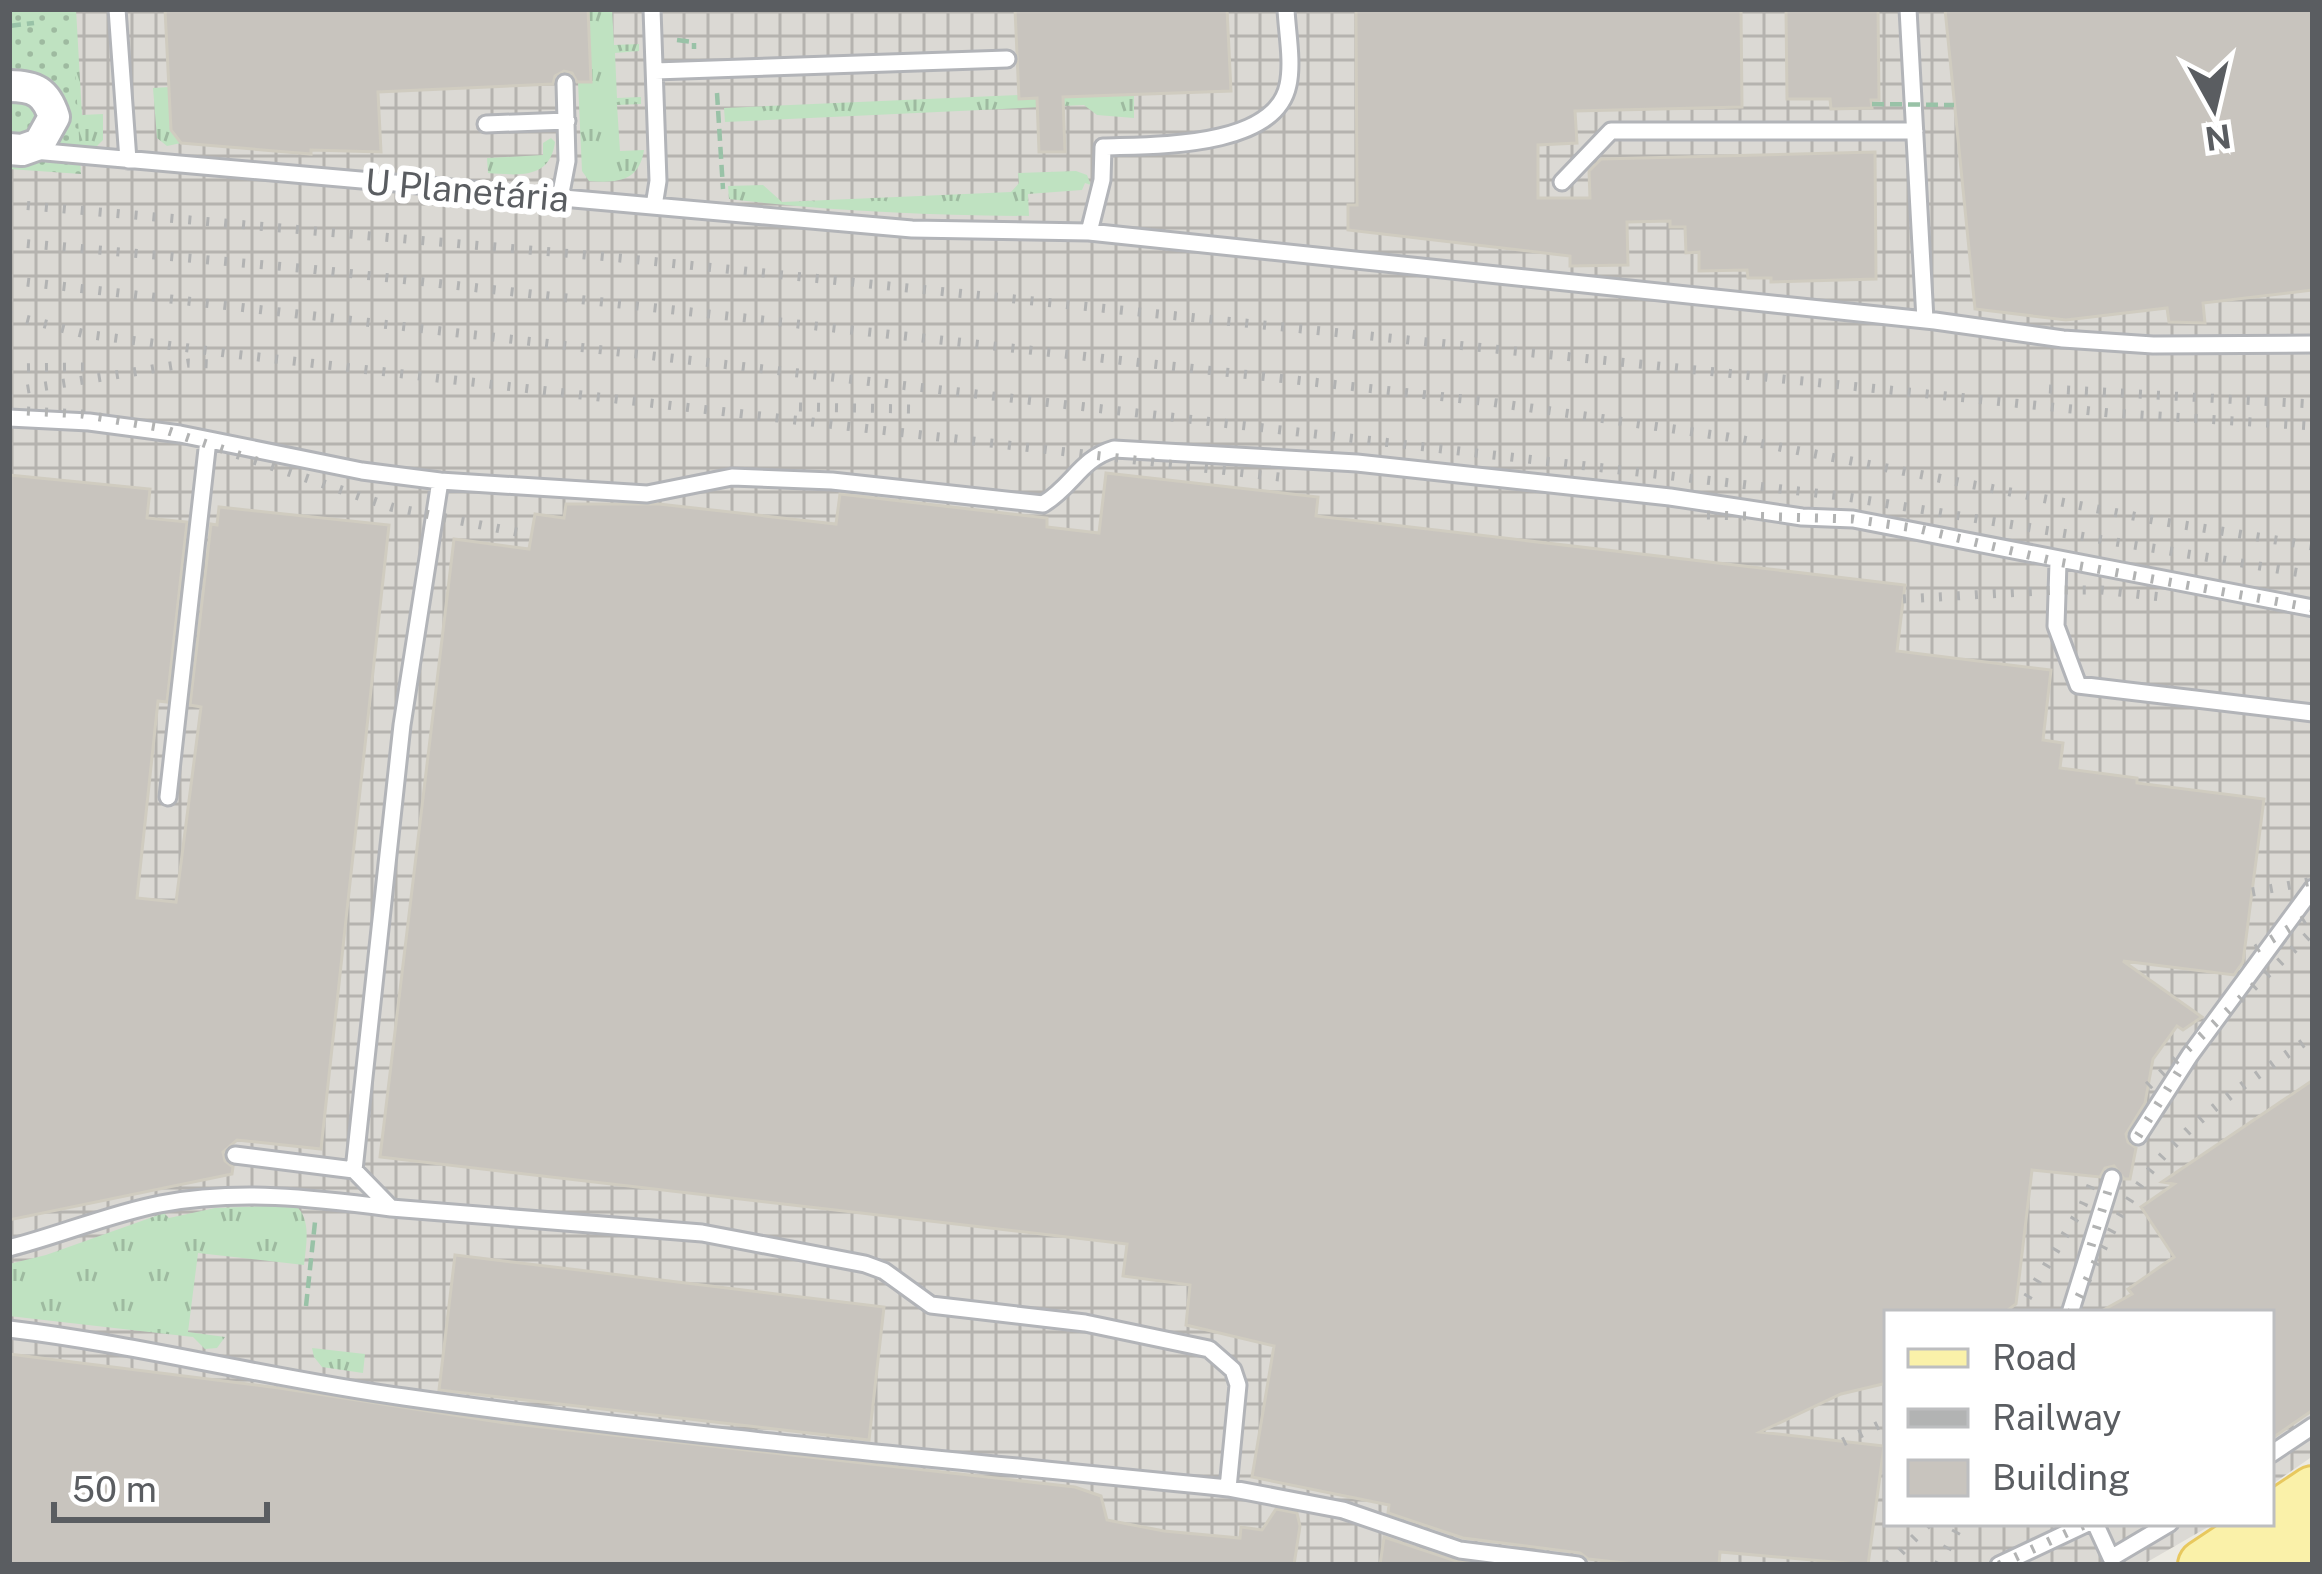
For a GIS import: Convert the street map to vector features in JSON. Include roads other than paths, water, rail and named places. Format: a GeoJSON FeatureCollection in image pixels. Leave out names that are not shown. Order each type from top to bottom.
{"type":"FeatureCollection","features":[{"type":"Feature","properties":{"kind":"main road"},"geometry":{"type":"LineString","coordinates":[[2274,1517],[2313,1491]]}},
{"type":"Feature","properties":{"kind":"main road"},"geometry":{"type":"LineString","coordinates":[[2203,1565],[2261,1526]]}},
{"type":"Feature","properties":{"kind":"main road"},"geometry":{"type":"LineString","coordinates":[[2272,1565],[2313,1540]]}},
{"type":"Feature","properties":{"kind":"street","name":"U Planetária"},"geometry":{"type":"LineString","coordinates":[[9,86],[37,88],[49,100],[54,117],[39,144],[16,150]]}},
{"type":"Feature","properties":{"kind":"lane"},"geometry":{"type":"LineString","coordinates":[[118,9],[128,160]]}},
{"type":"Feature","properties":{"kind":"lane"},"geometry":{"type":"LineString","coordinates":[[652,9],[658,181],[654,206]]}},
{"type":"Feature","properties":{"kind":"lane"},"geometry":{"type":"LineString","coordinates":[[1090,232],[1102,180],[1103,147],[1187,143],[1253,128],[1278,106],[1288,86],[1286,9]]}},
{"type":"Feature","properties":{"kind":"lane"},"geometry":{"type":"LineString","coordinates":[[1908,9],[1925,320]]}},
{"type":"Feature","properties":{"kind":"lane"},"geometry":{"type":"LineString","coordinates":[[655,71],[1007,59]]}},
{"type":"Feature","properties":{"kind":"lane"},"geometry":{"type":"LineString","coordinates":[[560,198],[567,161],[565,83]]}},
{"type":"Feature","properties":{"kind":"lane"},"geometry":{"type":"LineString","coordinates":[[486,124],[567,121]]}},
{"type":"Feature","properties":{"kind":"lane"},"geometry":{"type":"LineString","coordinates":[[1562,182],[1611,131],[1915,131]]}},
{"type":"Feature","properties":{"kind":"lane","name":"U Planetária"},"geometry":{"type":"LineString","coordinates":[[16,150],[912,229],[1090,232],[1925,320],[2063,339],[2153,345],[2313,344]]}},
{"type":"Feature","properties":{"kind":"lane"},"geometry":{"type":"LineString","coordinates":[[9,418],[89,422],[440,481],[647,494],[732,476],[832,481],[1043,504],[1061,494],[1094,455],[1139,448],[1357,463],[1670,497],[1802,517],[1853,519],[2313,608]]}},
{"type":"Feature","properties":{"kind":"lane"},"geometry":{"type":"LineString","coordinates":[[169,797],[208,440]]}},
{"type":"Feature","properties":{"kind":"lane"},"geometry":{"type":"LineString","coordinates":[[354,1170],[402,725],[440,481]]}},
{"type":"Feature","properties":{"kind":"lane"},"geometry":{"type":"LineString","coordinates":[[2058,562],[2056,626],[2078,685],[2313,713]]}},
{"type":"Feature","properties":{"kind":"lane"},"geometry":{"type":"LineString","coordinates":[[2138,1136],[2178,1072],[2313,888]]}},
{"type":"Feature","properties":{"kind":"lane"},"geometry":{"type":"LineString","coordinates":[[235,1155],[354,1170],[391,1208]]}},
{"type":"Feature","properties":{"kind":"lane"},"geometry":{"type":"LineString","coordinates":[[2072,1310],[2112,1178]]}},
{"type":"Feature","properties":{"kind":"lane"},"geometry":{"type":"LineString","coordinates":[[9,1248],[159,1204],[232,1195],[702,1233],[865,1264],[884,1271],[931,1305],[1085,1323],[1209,1349],[1233,1370],[1238,1385],[1228,1488]]}},
{"type":"Feature","properties":{"kind":"lane"},"geometry":{"type":"LineString","coordinates":[[9,1329],[216,1361],[297,1383],[522,1414],[1228,1488],[1343,1510],[1460,1550],[1578,1565]]}},
{"type":"Feature","properties":{"kind":"lane"},"geometry":{"type":"LineString","coordinates":[[2274,1452],[2313,1426]]}},
{"type":"Feature","properties":{"kind":"lane"},"geometry":{"type":"LineString","coordinates":[[1999,1565],[2085,1526]]}},
{"type":"Feature","properties":{"kind":"lane"},"geometry":{"type":"LineString","coordinates":[[2093,1526],[2104,1562],[2165,1526]]}},
{"type":"Feature","properties":{"kind":"railway"},"geometry":{"type":"LineString","coordinates":[[9,204],[620,258],[2110,413],[2313,426]]}},
{"type":"Feature","properties":{"kind":"railway"},"geometry":{"type":"LineString","coordinates":[[9,242],[310,269],[1490,402],[1728,437],[2159,521],[2313,546]]}},
{"type":"Feature","properties":{"kind":"railway"},"geometry":{"type":"LineString","coordinates":[[9,280],[1841,496],[2313,575]]}},
{"type":"Feature","properties":{"kind":"railway"},"geometry":{"type":"LineString","coordinates":[[9,315],[85,334],[233,354],[1288,478]]}},
{"type":"Feature","properties":{"kind":"railway"},"geometry":{"type":"LineString","coordinates":[[9,392],[189,363],[212,364]]}},
{"type":"Feature","properties":{"kind":"railway"},"geometry":{"type":"LineString","coordinates":[[9,368],[87,367]]}},
{"type":"Feature","properties":{"kind":"railway"},"geometry":{"type":"LineString","coordinates":[[2049,389],[2313,404]]}},
{"type":"Feature","properties":{"kind":"railway"},"geometry":{"type":"LineString","coordinates":[[799,407],[913,409]]}},
{"type":"Feature","properties":{"kind":"railway"},"geometry":{"type":"LineString","coordinates":[[9,410],[82,414],[157,427],[391,507],[531,535]]}},
{"type":"Feature","properties":{"kind":"railway"},"geometry":{"type":"LineString","coordinates":[[1707,515],[1853,519],[1920,529],[2058,562],[2313,608]]}},
{"type":"Feature","properties":{"kind":"railway"},"geometry":{"type":"LineString","coordinates":[[1903,599],[2057,590],[2170,598]]}},
{"type":"Feature","properties":{"kind":"railway"},"geometry":{"type":"LineString","coordinates":[[2252,892],[2313,881]]}},
{"type":"Feature","properties":{"kind":"railway"},"geometry":{"type":"LineString","coordinates":[[2256,949],[2313,914]]}},
{"type":"Feature","properties":{"kind":"railway"},"geometry":{"type":"LineString","coordinates":[[2148,1086],[2313,931]]}},
{"type":"Feature","properties":{"kind":"railway"},"geometry":{"type":"LineString","coordinates":[[2072,1310],[2122,1213],[2160,1159],[2214,1109],[2313,1036]]}},
{"type":"Feature","properties":{"kind":"railway"},"geometry":{"type":"LineString","coordinates":[[2138,1136],[2179,1071]]}},
{"type":"Feature","properties":{"kind":"railway"},"geometry":{"type":"LineString","coordinates":[[2020,1310],[2083,1205],[2095,1176]]}},
{"type":"Feature","properties":{"kind":"railway"},"geometry":{"type":"LineString","coordinates":[[2091,1246],[2112,1178]]}},
{"type":"Feature","properties":{"kind":"railway"},"geometry":{"type":"LineString","coordinates":[[1843,1442],[1884,1422]]}},
{"type":"Feature","properties":{"kind":"railway"},"geometry":{"type":"LineString","coordinates":[[1888,1565],[1926,1526]]}},
{"type":"Feature","properties":{"kind":"railway"},"geometry":{"type":"LineString","coordinates":[[1938,1565],[1959,1526]]}},
{"type":"Feature","properties":{"kind":"railway"},"geometry":{"type":"LineString","coordinates":[[1999,1565],[2082,1526]]}}]}
